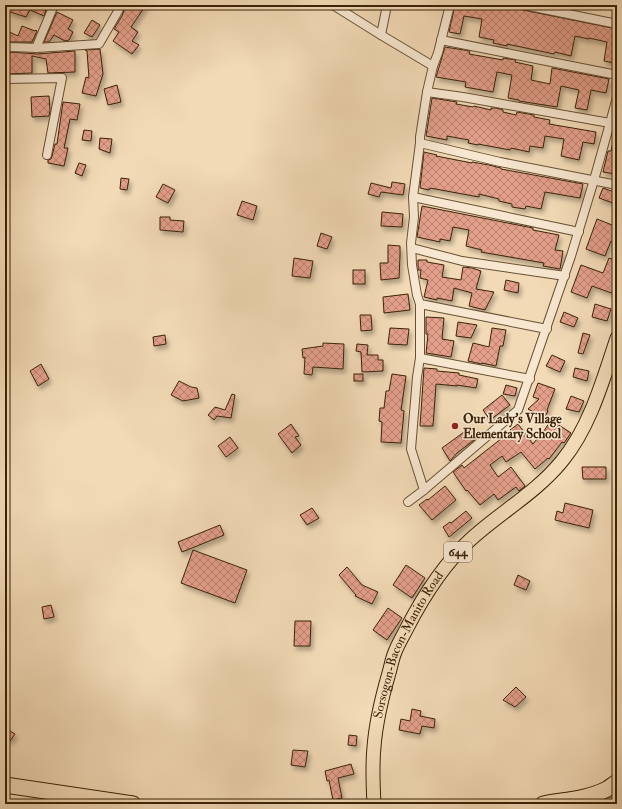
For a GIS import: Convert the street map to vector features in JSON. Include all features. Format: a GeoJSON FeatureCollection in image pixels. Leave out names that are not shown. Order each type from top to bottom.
{"type":"FeatureCollection","features":[{"type":"Feature","properties":{"kind":"highway"},"geometry":{"type":"LineString","coordinates":[[543,804],[597,793],[617,782]]}},
{"type":"Feature","properties":{"kind":"highway"},"geometry":{"type":"LineString","coordinates":[[5,785],[133,804]]}},
{"type":"Feature","properties":{"kind":"main road","name":"Sorsogon-Bacon-Manito Road"},"geometry":{"type":"LineString","coordinates":[[374,804],[372,767],[383,692],[395,652],[413,616],[435,580],[456,554],[489,524],[534,489],[562,461],[578,438],[592,408],[617,338]]}},
{"type":"Feature","properties":{"kind":"street"},"geometry":{"type":"LineString","coordinates":[[36,48],[54,5]]}},
{"type":"Feature","properties":{"kind":"street"},"geometry":{"type":"LineString","coordinates":[[5,45],[10,47],[36,48],[99,44],[121,5]]}},
{"type":"Feature","properties":{"kind":"street"},"geometry":{"type":"LineString","coordinates":[[334,5],[433,66]]}},
{"type":"Feature","properties":{"kind":"street"},"geometry":{"type":"LineString","coordinates":[[381,35],[387,5]]}},
{"type":"Feature","properties":{"kind":"street"},"geometry":{"type":"LineString","coordinates":[[424,490],[412,449],[417,378],[420,358],[420,304],[412,265],[414,217],[413,197],[427,92],[450,5]]}},
{"type":"Feature","properties":{"kind":"street"},"geometry":{"type":"LineString","coordinates":[[524,5],[617,24]]}},
{"type":"Feature","properties":{"kind":"street"},"geometry":{"type":"LineString","coordinates":[[441,40],[617,75]]}},
{"type":"Feature","properties":{"kind":"street"},"geometry":{"type":"LineString","coordinates":[[5,79],[62,78],[47,155]]}},
{"type":"Feature","properties":{"kind":"street"},"geometry":{"type":"LineString","coordinates":[[427,92],[471,98],[610,123]]}},
{"type":"Feature","properties":{"kind":"street"},"geometry":{"type":"LineString","coordinates":[[408,502],[518,410],[530,379],[579,232],[617,97]]}},
{"type":"Feature","properties":{"kind":"street"},"geometry":{"type":"LineString","coordinates":[[420,143],[500,162],[617,185]]}},
{"type":"Feature","properties":{"kind":"street"},"geometry":{"type":"LineString","coordinates":[[413,197],[579,232]]}},
{"type":"Feature","properties":{"kind":"street"},"geometry":{"type":"LineString","coordinates":[[412,248],[462,261],[565,276]]}},
{"type":"Feature","properties":{"kind":"street"},"geometry":{"type":"LineString","coordinates":[[420,304],[547,329]]}},
{"type":"Feature","properties":{"kind":"street"},"geometry":{"type":"LineString","coordinates":[[420,358],[530,379]]}},
{"type":"Feature","properties":{"kind":"green space"},"geometry":{"type":"Polygon","coordinates":[[[617,796],[617,804],[576,804],[617,796]]]}},
{"type":"Feature","properties":{"kind":"building"},"geometry":{"type":"Polygon","coordinates":[[[10,5],[43,5],[47,7],[44,16],[30,10],[26,17],[7,11],[10,5]]]}},
{"type":"Feature","properties":{"kind":"building"},"geometry":{"type":"Polygon","coordinates":[[[126,5],[146,5],[131,27],[138,32],[132,41],[139,45],[132,54],[113,41],[119,32],[114,29],[122,16],[126,5]]]}},
{"type":"Feature","properties":{"kind":"building"},"geometry":{"type":"Polygon","coordinates":[[[455,5],[509,5],[519,7],[523,10],[617,29],[617,54],[615,63],[604,61],[607,42],[589,38],[575,36],[571,56],[507,44],[507,46],[493,43],[494,40],[479,37],[482,19],[464,16],[460,34],[449,32],[455,5]]]}},
{"type":"Feature","properties":{"kind":"building"},"geometry":{"type":"Polygon","coordinates":[[[57,12],[73,20],[68,29],[73,32],[69,40],[65,41],[54,35],[49,42],[44,42],[57,12]]]}},
{"type":"Feature","properties":{"kind":"building"},"geometry":{"type":"Polygon","coordinates":[[[92,20],[100,25],[92,37],[84,33],[92,20]]]}},
{"type":"Feature","properties":{"kind":"building"},"geometry":{"type":"Polygon","coordinates":[[[22,26],[37,31],[32,42],[11,42],[5,40],[5,30],[18,36],[22,26]]]}},
{"type":"Feature","properties":{"kind":"building"},"geometry":{"type":"Polygon","coordinates":[[[445,47],[470,51],[469,54],[503,60],[503,58],[516,60],[515,62],[533,66],[531,80],[550,84],[552,68],[609,79],[606,93],[591,90],[587,110],[575,108],[579,90],[561,86],[557,107],[508,98],[512,75],[497,72],[493,92],[465,87],[466,82],[436,77],[445,47]]]}},
{"type":"Feature","properties":{"kind":"building"},"geometry":{"type":"Polygon","coordinates":[[[100,49],[103,74],[96,96],[82,93],[86,77],[89,78],[87,51],[85,50],[100,49]]]}},
{"type":"Feature","properties":{"kind":"building"},"geometry":{"type":"Polygon","coordinates":[[[5,51],[37,54],[75,51],[75,72],[48,73],[46,59],[32,56],[32,73],[5,74],[5,51]]]}},
{"type":"Feature","properties":{"kind":"building"},"geometry":{"type":"Polygon","coordinates":[[[117,85],[121,102],[108,105],[104,89],[117,85]]]}},
{"type":"Feature","properties":{"kind":"building"},"geometry":{"type":"Polygon","coordinates":[[[49,96],[49,116],[32,117],[31,97],[49,96]]]}},
{"type":"Feature","properties":{"kind":"building"},"geometry":{"type":"Polygon","coordinates":[[[432,98],[491,110],[491,108],[496,108],[503,110],[503,112],[516,115],[517,112],[534,115],[534,117],[550,120],[549,124],[596,132],[594,144],[583,142],[579,160],[561,156],[564,139],[545,136],[543,148],[530,146],[529,152],[511,148],[510,150],[478,145],[468,143],[469,140],[447,136],[447,140],[426,136],[432,98]]]}},
{"type":"Feature","properties":{"kind":"building"},"geometry":{"type":"Polygon","coordinates":[[[63,102],[80,104],[77,120],[70,119],[64,148],[68,148],[64,166],[48,163],[48,160],[51,159],[55,144],[57,144],[63,102]]]}},
{"type":"Feature","properties":{"kind":"building"},"geometry":{"type":"Polygon","coordinates":[[[84,130],[92,131],[91,141],[82,140],[84,130]]]}},
{"type":"Feature","properties":{"kind":"building"},"geometry":{"type":"Polygon","coordinates":[[[614,137],[617,138],[616,174],[603,172],[608,151],[611,151],[614,137]]]}},
{"type":"Feature","properties":{"kind":"building"},"geometry":{"type":"Polygon","coordinates":[[[100,138],[112,139],[110,153],[99,149],[100,138]]]}},
{"type":"Feature","properties":{"kind":"building"},"geometry":{"type":"Polygon","coordinates":[[[424,152],[437,155],[436,156],[583,184],[580,198],[545,192],[541,209],[526,206],[525,209],[512,207],[512,204],[479,194],[479,197],[430,188],[429,190],[420,188],[424,152]]]}},
{"type":"Feature","properties":{"kind":"building"},"geometry":{"type":"Polygon","coordinates":[[[79,163],[86,165],[82,176],[75,173],[79,163]]]}},
{"type":"Feature","properties":{"kind":"building"},"geometry":{"type":"Polygon","coordinates":[[[121,178],[129,179],[127,190],[120,189],[121,178]]]}},
{"type":"Feature","properties":{"kind":"building"},"geometry":{"type":"Polygon","coordinates":[[[392,182],[405,184],[403,195],[381,192],[379,197],[368,194],[371,183],[391,188],[392,182]]]}},
{"type":"Feature","properties":{"kind":"building"},"geometry":{"type":"Polygon","coordinates":[[[163,184],[175,190],[168,203],[156,197],[163,184]]]}},
{"type":"Feature","properties":{"kind":"building"},"geometry":{"type":"Polygon","coordinates":[[[603,188],[617,193],[613,203],[599,198],[603,188]]]}},
{"type":"Feature","properties":{"kind":"building"},"geometry":{"type":"Polygon","coordinates":[[[242,201],[257,206],[253,220],[237,215],[242,201]]]}},
{"type":"Feature","properties":{"kind":"building"},"geometry":{"type":"Polygon","coordinates":[[[422,206],[533,228],[533,230],[559,235],[555,250],[563,251],[560,269],[543,266],[544,263],[481,252],[482,250],[466,246],[469,230],[453,227],[450,241],[440,239],[440,242],[417,237],[422,206]]]}},
{"type":"Feature","properties":{"kind":"building"},"geometry":{"type":"Polygon","coordinates":[[[382,212],[403,214],[402,227],[381,226],[382,212]]]}},
{"type":"Feature","properties":{"kind":"building"},"geometry":{"type":"Polygon","coordinates":[[[160,217],[170,217],[170,220],[184,221],[183,232],[160,230],[160,217]]]}},
{"type":"Feature","properties":{"kind":"building"},"geometry":{"type":"Polygon","coordinates":[[[597,219],[617,227],[617,243],[611,241],[605,256],[586,249],[597,219]]]}},
{"type":"Feature","properties":{"kind":"building"},"geometry":{"type":"Polygon","coordinates":[[[321,233],[332,237],[327,249],[317,246],[321,233]]]}},
{"type":"Feature","properties":{"kind":"building"},"geometry":{"type":"Polygon","coordinates":[[[388,245],[400,246],[399,278],[381,280],[380,263],[388,263],[388,245]]]}},
{"type":"Feature","properties":{"kind":"building"},"geometry":{"type":"Polygon","coordinates":[[[294,258],[313,261],[310,278],[292,276],[294,258]]]}},
{"type":"Feature","properties":{"kind":"building"},"geometry":{"type":"Polygon","coordinates":[[[609,258],[617,261],[617,295],[592,286],[587,298],[571,292],[581,265],[603,273],[609,258]]]}},
{"type":"Feature","properties":{"kind":"building"},"geometry":{"type":"Polygon","coordinates":[[[418,260],[427,260],[427,262],[444,265],[442,277],[461,280],[463,267],[481,271],[476,289],[494,292],[485,310],[469,306],[472,293],[454,288],[452,301],[424,297],[428,280],[420,278],[421,270],[418,270],[418,260]]]}},
{"type":"Feature","properties":{"kind":"building"},"geometry":{"type":"Polygon","coordinates":[[[353,270],[365,270],[365,284],[353,284],[353,270]]]}},
{"type":"Feature","properties":{"kind":"building"},"geometry":{"type":"Polygon","coordinates":[[[506,280],[519,283],[518,293],[504,290],[506,280]]]}},
{"type":"Feature","properties":{"kind":"building"},"geometry":{"type":"Polygon","coordinates":[[[408,294],[410,310],[384,313],[383,297],[408,294]]]}},
{"type":"Feature","properties":{"kind":"building"},"geometry":{"type":"Polygon","coordinates":[[[595,304],[611,309],[607,321],[592,317],[595,304]]]}},
{"type":"Feature","properties":{"kind":"building"},"geometry":{"type":"Polygon","coordinates":[[[564,312],[578,318],[574,327],[560,322],[564,312]]]}},
{"type":"Feature","properties":{"kind":"building"},"geometry":{"type":"Polygon","coordinates":[[[360,315],[371,315],[372,330],[361,331],[360,315]]]}},
{"type":"Feature","properties":{"kind":"building"},"geometry":{"type":"Polygon","coordinates":[[[426,317],[444,318],[442,339],[454,341],[451,357],[426,353],[428,334],[426,334],[426,317]]]}},
{"type":"Feature","properties":{"kind":"building"},"geometry":{"type":"Polygon","coordinates":[[[458,322],[477,325],[471,338],[456,336],[458,322]]]}},
{"type":"Feature","properties":{"kind":"building"},"geometry":{"type":"Polygon","coordinates":[[[390,328],[409,329],[407,345],[388,344],[390,328]]]}},
{"type":"Feature","properties":{"kind":"building"},"geometry":{"type":"Polygon","coordinates":[[[492,328],[506,330],[503,346],[500,346],[496,366],[468,361],[473,343],[489,347],[492,328]]]}},
{"type":"Feature","properties":{"kind":"building"},"geometry":{"type":"Polygon","coordinates":[[[583,333],[590,335],[583,354],[578,353],[583,333]]]}},
{"type":"Feature","properties":{"kind":"building"},"geometry":{"type":"Polygon","coordinates":[[[165,335],[166,344],[154,346],[153,337],[165,335]]]}},
{"type":"Feature","properties":{"kind":"building"},"geometry":{"type":"Polygon","coordinates":[[[323,343],[344,344],[343,369],[313,367],[312,375],[304,374],[305,357],[303,358],[302,349],[323,346],[323,343]]]}},
{"type":"Feature","properties":{"kind":"building"},"geometry":{"type":"Polygon","coordinates":[[[357,344],[368,345],[367,355],[378,355],[378,360],[383,360],[383,371],[362,372],[361,352],[356,351],[357,344]]]}},
{"type":"Feature","properties":{"kind":"building"},"geometry":{"type":"Polygon","coordinates":[[[552,355],[565,361],[560,372],[546,366],[552,355]]]}},
{"type":"Feature","properties":{"kind":"building"},"geometry":{"type":"Polygon","coordinates":[[[41,364],[49,379],[38,386],[30,371],[41,364]]]}},
{"type":"Feature","properties":{"kind":"building"},"geometry":{"type":"Polygon","coordinates":[[[424,368],[459,373],[459,375],[478,379],[476,388],[436,384],[433,426],[420,426],[424,368]]]}},
{"type":"Feature","properties":{"kind":"building"},"geometry":{"type":"Polygon","coordinates":[[[575,368],[589,371],[587,381],[573,377],[575,368]]]}},
{"type":"Feature","properties":{"kind":"building"},"geometry":{"type":"Polygon","coordinates":[[[354,374],[363,374],[363,381],[354,381],[354,374]]]}},
{"type":"Feature","properties":{"kind":"building"},"geometry":{"type":"Polygon","coordinates":[[[392,374],[406,376],[401,410],[404,411],[401,443],[381,442],[382,422],[379,421],[380,408],[384,408],[386,391],[389,391],[392,374]]]}},
{"type":"Feature","properties":{"kind":"building"},"geometry":{"type":"Polygon","coordinates":[[[179,381],[191,387],[197,388],[199,398],[183,401],[171,395],[179,381]]]}},
{"type":"Feature","properties":{"kind":"building"},"geometry":{"type":"Polygon","coordinates":[[[538,383],[555,389],[547,410],[548,411],[544,418],[528,409],[539,399],[533,397],[538,383]]]}},
{"type":"Feature","properties":{"kind":"building"},"geometry":{"type":"Polygon","coordinates":[[[506,385],[517,388],[515,396],[503,394],[506,385]]]}},
{"type":"Feature","properties":{"kind":"building"},"geometry":{"type":"Polygon","coordinates":[[[232,394],[235,395],[231,418],[217,416],[214,420],[208,415],[215,407],[225,410],[232,394]]]}},
{"type":"Feature","properties":{"kind":"building"},"geometry":{"type":"Polygon","coordinates":[[[502,395],[510,405],[490,420],[483,410],[502,395]]]}},
{"type":"Feature","properties":{"kind":"building"},"geometry":{"type":"Polygon","coordinates":[[[571,396],[584,401],[579,412],[566,409],[571,396]]]}},
{"type":"Feature","properties":{"kind":"building"},"geometry":{"type":"Polygon","coordinates":[[[551,420],[571,433],[549,459],[548,458],[535,469],[521,452],[506,462],[502,456],[490,465],[498,477],[511,467],[525,486],[519,491],[516,487],[498,500],[494,494],[480,505],[467,490],[466,491],[453,472],[462,465],[464,468],[518,424],[533,444],[551,420]]]}},
{"type":"Feature","properties":{"kind":"building"},"geometry":{"type":"Polygon","coordinates":[[[291,424],[299,436],[295,437],[301,445],[292,453],[278,434],[291,424]]]}},
{"type":"Feature","properties":{"kind":"building"},"geometry":{"type":"Polygon","coordinates":[[[471,427],[478,437],[457,453],[450,461],[442,448],[471,427]]]}},
{"type":"Feature","properties":{"kind":"building"},"geometry":{"type":"Polygon","coordinates":[[[230,437],[238,448],[226,457],[218,446],[230,437]]]}},
{"type":"Feature","properties":{"kind":"building"},"geometry":{"type":"Polygon","coordinates":[[[582,467],[606,467],[606,479],[583,479],[582,467]]]}},
{"type":"Feature","properties":{"kind":"building"},"geometry":{"type":"Polygon","coordinates":[[[445,486],[456,500],[432,520],[419,505],[427,499],[428,500],[445,486]]]}},
{"type":"Feature","properties":{"kind":"building"},"geometry":{"type":"Polygon","coordinates":[[[565,503],[593,510],[589,528],[555,520],[557,511],[563,513],[565,503]]]}},
{"type":"Feature","properties":{"kind":"building"},"geometry":{"type":"Polygon","coordinates":[[[312,508],[319,518],[307,525],[300,515],[312,508]]]}},
{"type":"Feature","properties":{"kind":"building"},"geometry":{"type":"Polygon","coordinates":[[[466,511],[472,518],[449,537],[443,527],[450,522],[451,523],[466,511]]]}},
{"type":"Feature","properties":{"kind":"building"},"geometry":{"type":"Polygon","coordinates":[[[220,525],[224,535],[182,552],[178,542],[220,525]]]}},
{"type":"Feature","properties":{"kind":"building"},"geometry":{"type":"Polygon","coordinates":[[[193,550],[247,570],[235,603],[181,583],[193,550]]]}},
{"type":"Feature","properties":{"kind":"building"},"geometry":{"type":"Polygon","coordinates":[[[406,565],[425,578],[412,598],[393,585],[406,565]]]}},
{"type":"Feature","properties":{"kind":"building"},"geometry":{"type":"Polygon","coordinates":[[[347,567],[362,585],[378,592],[372,604],[355,596],[356,595],[339,575],[347,567]]]}},
{"type":"Feature","properties":{"kind":"building"},"geometry":{"type":"Polygon","coordinates":[[[518,575],[530,581],[526,590],[514,585],[518,575]]]}},
{"type":"Feature","properties":{"kind":"building"},"geometry":{"type":"Polygon","coordinates":[[[51,605],[54,617],[44,619],[42,607],[51,605]]]}},
{"type":"Feature","properties":{"kind":"building"},"geometry":{"type":"Polygon","coordinates":[[[388,608],[402,618],[387,640],[373,630],[388,608]]]}},
{"type":"Feature","properties":{"kind":"building"},"geometry":{"type":"Polygon","coordinates":[[[295,621],[311,621],[310,646],[294,646],[295,621]]]}},
{"type":"Feature","properties":{"kind":"building"},"geometry":{"type":"Polygon","coordinates":[[[516,687],[526,697],[515,707],[503,700],[516,687]]]}},
{"type":"Feature","properties":{"kind":"building"},"geometry":{"type":"Polygon","coordinates":[[[412,709],[421,711],[420,716],[435,719],[434,728],[422,726],[420,734],[399,730],[401,719],[410,721],[412,709]]]}},
{"type":"Feature","properties":{"kind":"building"},"geometry":{"type":"Polygon","coordinates":[[[5,728],[15,734],[10,741],[5,737],[5,728]]]}},
{"type":"Feature","properties":{"kind":"building"},"geometry":{"type":"Polygon","coordinates":[[[349,735],[357,736],[356,746],[348,745],[349,735]]]}},
{"type":"Feature","properties":{"kind":"building"},"geometry":{"type":"Polygon","coordinates":[[[293,750],[308,751],[305,767],[291,765],[293,750]]]}},
{"type":"Feature","properties":{"kind":"building"},"geometry":{"type":"Polygon","coordinates":[[[351,764],[354,774],[338,778],[342,798],[333,800],[329,780],[327,781],[325,771],[351,764]]]}},
{"type":"Feature","properties":{"kind":"place","name":"Our Lady's Village Elementary School"},"geometry":{"type":"Point","coordinates":[455,426]}}]}
